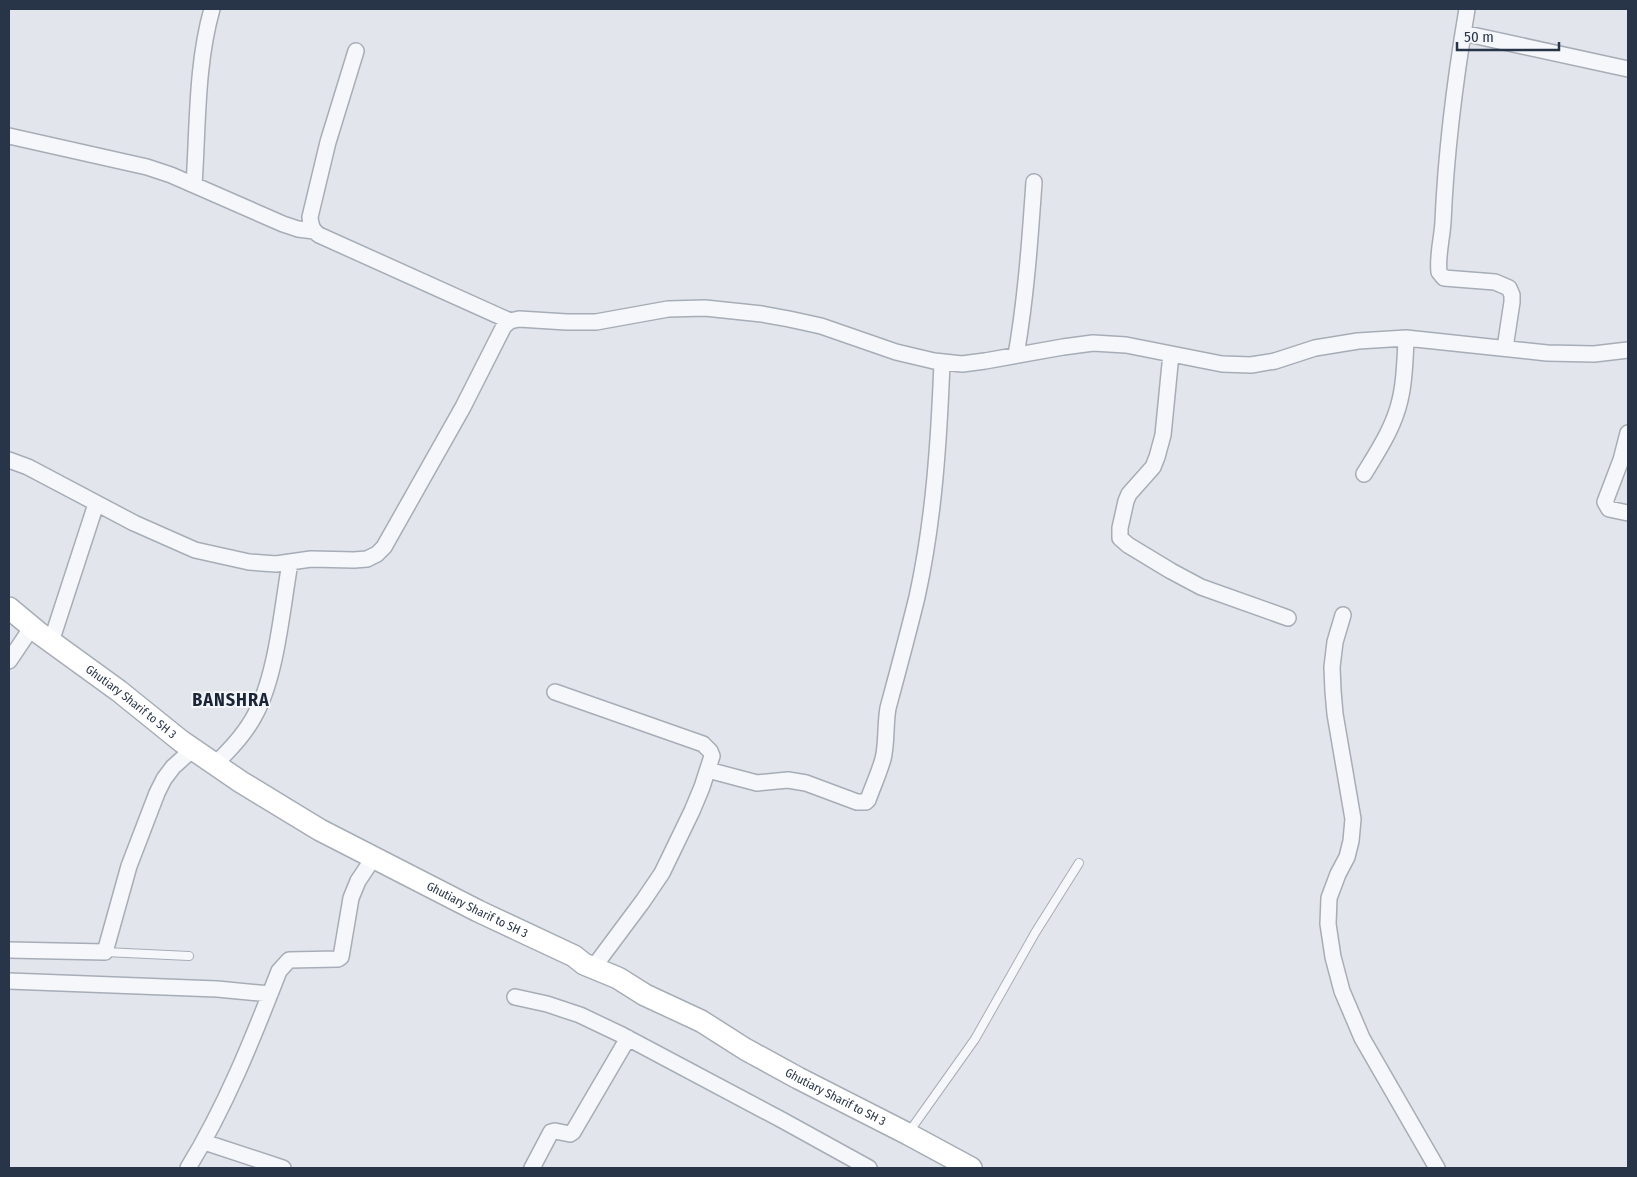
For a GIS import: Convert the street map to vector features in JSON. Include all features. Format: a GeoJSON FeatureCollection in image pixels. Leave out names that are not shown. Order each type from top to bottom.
{"type":"FeatureCollection","features":[{"type":"Feature","properties":{"kind":"main road","name":"Ghutiary Sharif to SH 3"},"geometry":{"type":"LineString","coordinates":[[9,608],[193,749],[320,830],[478,911],[574,956],[584,964],[618,978],[645,995],[701,1021],[745,1049],[798,1078],[971,1168]]}},
{"type":"Feature","properties":{"kind":"street"},"geometry":{"type":"LineString","coordinates":[[194,185],[201,67],[212,9]]}},
{"type":"Feature","properties":{"kind":"street"},"geometry":{"type":"LineString","coordinates":[[1467,9],[1447,151],[1439,272],[1440,276],[1444,278],[1495,282],[1509,288],[1512,302],[1505,348]]}},
{"type":"Feature","properties":{"kind":"street"},"geometry":{"type":"LineString","coordinates":[[1463,33],[1628,69]]}},
{"type":"Feature","properties":{"kind":"street"},"geometry":{"type":"LineString","coordinates":[[356,50],[328,142],[310,217],[314,231],[319,235],[510,321]]}},
{"type":"Feature","properties":{"kind":"street"},"geometry":{"type":"LineString","coordinates":[[9,136],[147,167],[194,185],[282,224],[314,231]]}},
{"type":"Feature","properties":{"kind":"street"},"geometry":{"type":"LineString","coordinates":[[1016,356],[1030,240],[1034,182]]}},
{"type":"Feature","properties":{"kind":"street"},"geometry":{"type":"LineString","coordinates":[[9,460],[28,467],[134,523],[195,550],[263,564],[311,560],[354,560],[367,559],[378,554],[384,547],[463,407],[504,326],[510,321],[519,319],[596,322],[668,309],[705,308],[762,314],[821,326],[896,352],[942,362],[970,363],[1063,347],[1094,344],[1126,346],[1222,364],[1251,365],[1275,361],[1315,348],[1358,341],[1406,338],[1547,353],[1594,354],[1628,350]]}},
{"type":"Feature","properties":{"kind":"street"},"geometry":{"type":"LineString","coordinates":[[1364,474],[1379,450],[1400,401],[1404,378],[1406,338]]}},
{"type":"Feature","properties":{"kind":"street"},"geometry":{"type":"LineString","coordinates":[[1171,354],[1163,434],[1157,457],[1153,467],[1126,501],[1120,528],[1120,538],[1128,545],[1201,587],[1288,618]]}},
{"type":"Feature","properties":{"kind":"street"},"geometry":{"type":"LineString","coordinates":[[708,770],[757,783],[788,780],[806,783],[857,802],[866,802],[868,800],[883,759],[885,723],[888,708],[918,586],[932,503],[939,435],[942,362]]}},
{"type":"Feature","properties":{"kind":"street"},"geometry":{"type":"LineString","coordinates":[[1628,433],[1621,460],[1605,502],[1608,509],[1628,513]]}},
{"type":"Feature","properties":{"kind":"street"},"geometry":{"type":"LineString","coordinates":[[51,642],[96,504]]}},
{"type":"Feature","properties":{"kind":"street"},"geometry":{"type":"LineString","coordinates":[[215,764],[245,732],[257,712],[267,685],[275,654],[290,562]]}},
{"type":"Feature","properties":{"kind":"street"},"geometry":{"type":"LineString","coordinates":[[1342,615],[1335,642],[1332,666],[1333,691],[1335,714],[1353,819],[1347,858],[1338,874],[1329,898],[1328,924],[1333,957],[1342,991],[1362,1038],[1437,1168]]}},
{"type":"Feature","properties":{"kind":"street"},"geometry":{"type":"LineString","coordinates":[[9,661],[32,627]]}},
{"type":"Feature","properties":{"kind":"street"},"geometry":{"type":"LineString","coordinates":[[555,692],[703,744],[712,756],[692,811],[662,873],[593,968]]}},
{"type":"Feature","properties":{"kind":"street"},"geometry":{"type":"LineString","coordinates":[[9,950],[105,952],[129,866],[156,793],[164,778],[173,767],[193,749]]}},
{"type":"Feature","properties":{"kind":"street"},"geometry":{"type":"LineString","coordinates":[[188,1168],[229,1094],[275,981],[289,960],[338,959],[340,957],[351,898],[358,881],[374,857]]}},
{"type":"Feature","properties":{"kind":"street"},"geometry":{"type":"LineString","coordinates":[[9,982],[217,989],[275,981]]}},
{"type":"Feature","properties":{"kind":"street"},"geometry":{"type":"LineString","coordinates":[[515,997],[547,1004],[580,1016],[628,1038],[869,1168]]}},
{"type":"Feature","properties":{"kind":"street"},"geometry":{"type":"LineString","coordinates":[[532,1168],[551,1132],[570,1134],[572,1132],[628,1038]]}},
{"type":"Feature","properties":{"kind":"street"},"geometry":{"type":"LineString","coordinates":[[204,1142],[282,1168]]}},
{"type":"Feature","properties":{"kind":"lane"},"geometry":{"type":"LineString","coordinates":[[908,1134],[975,1039],[1034,934],[1079,863]]}},
{"type":"Feature","properties":{"kind":"lane"},"geometry":{"type":"LineString","coordinates":[[105,952],[189,956]]}},
{"type":"Feature","properties":{"kind":"district","name":"BANSHRA"},"geometry":{"type":"Point","coordinates":[231,700]}}]}
